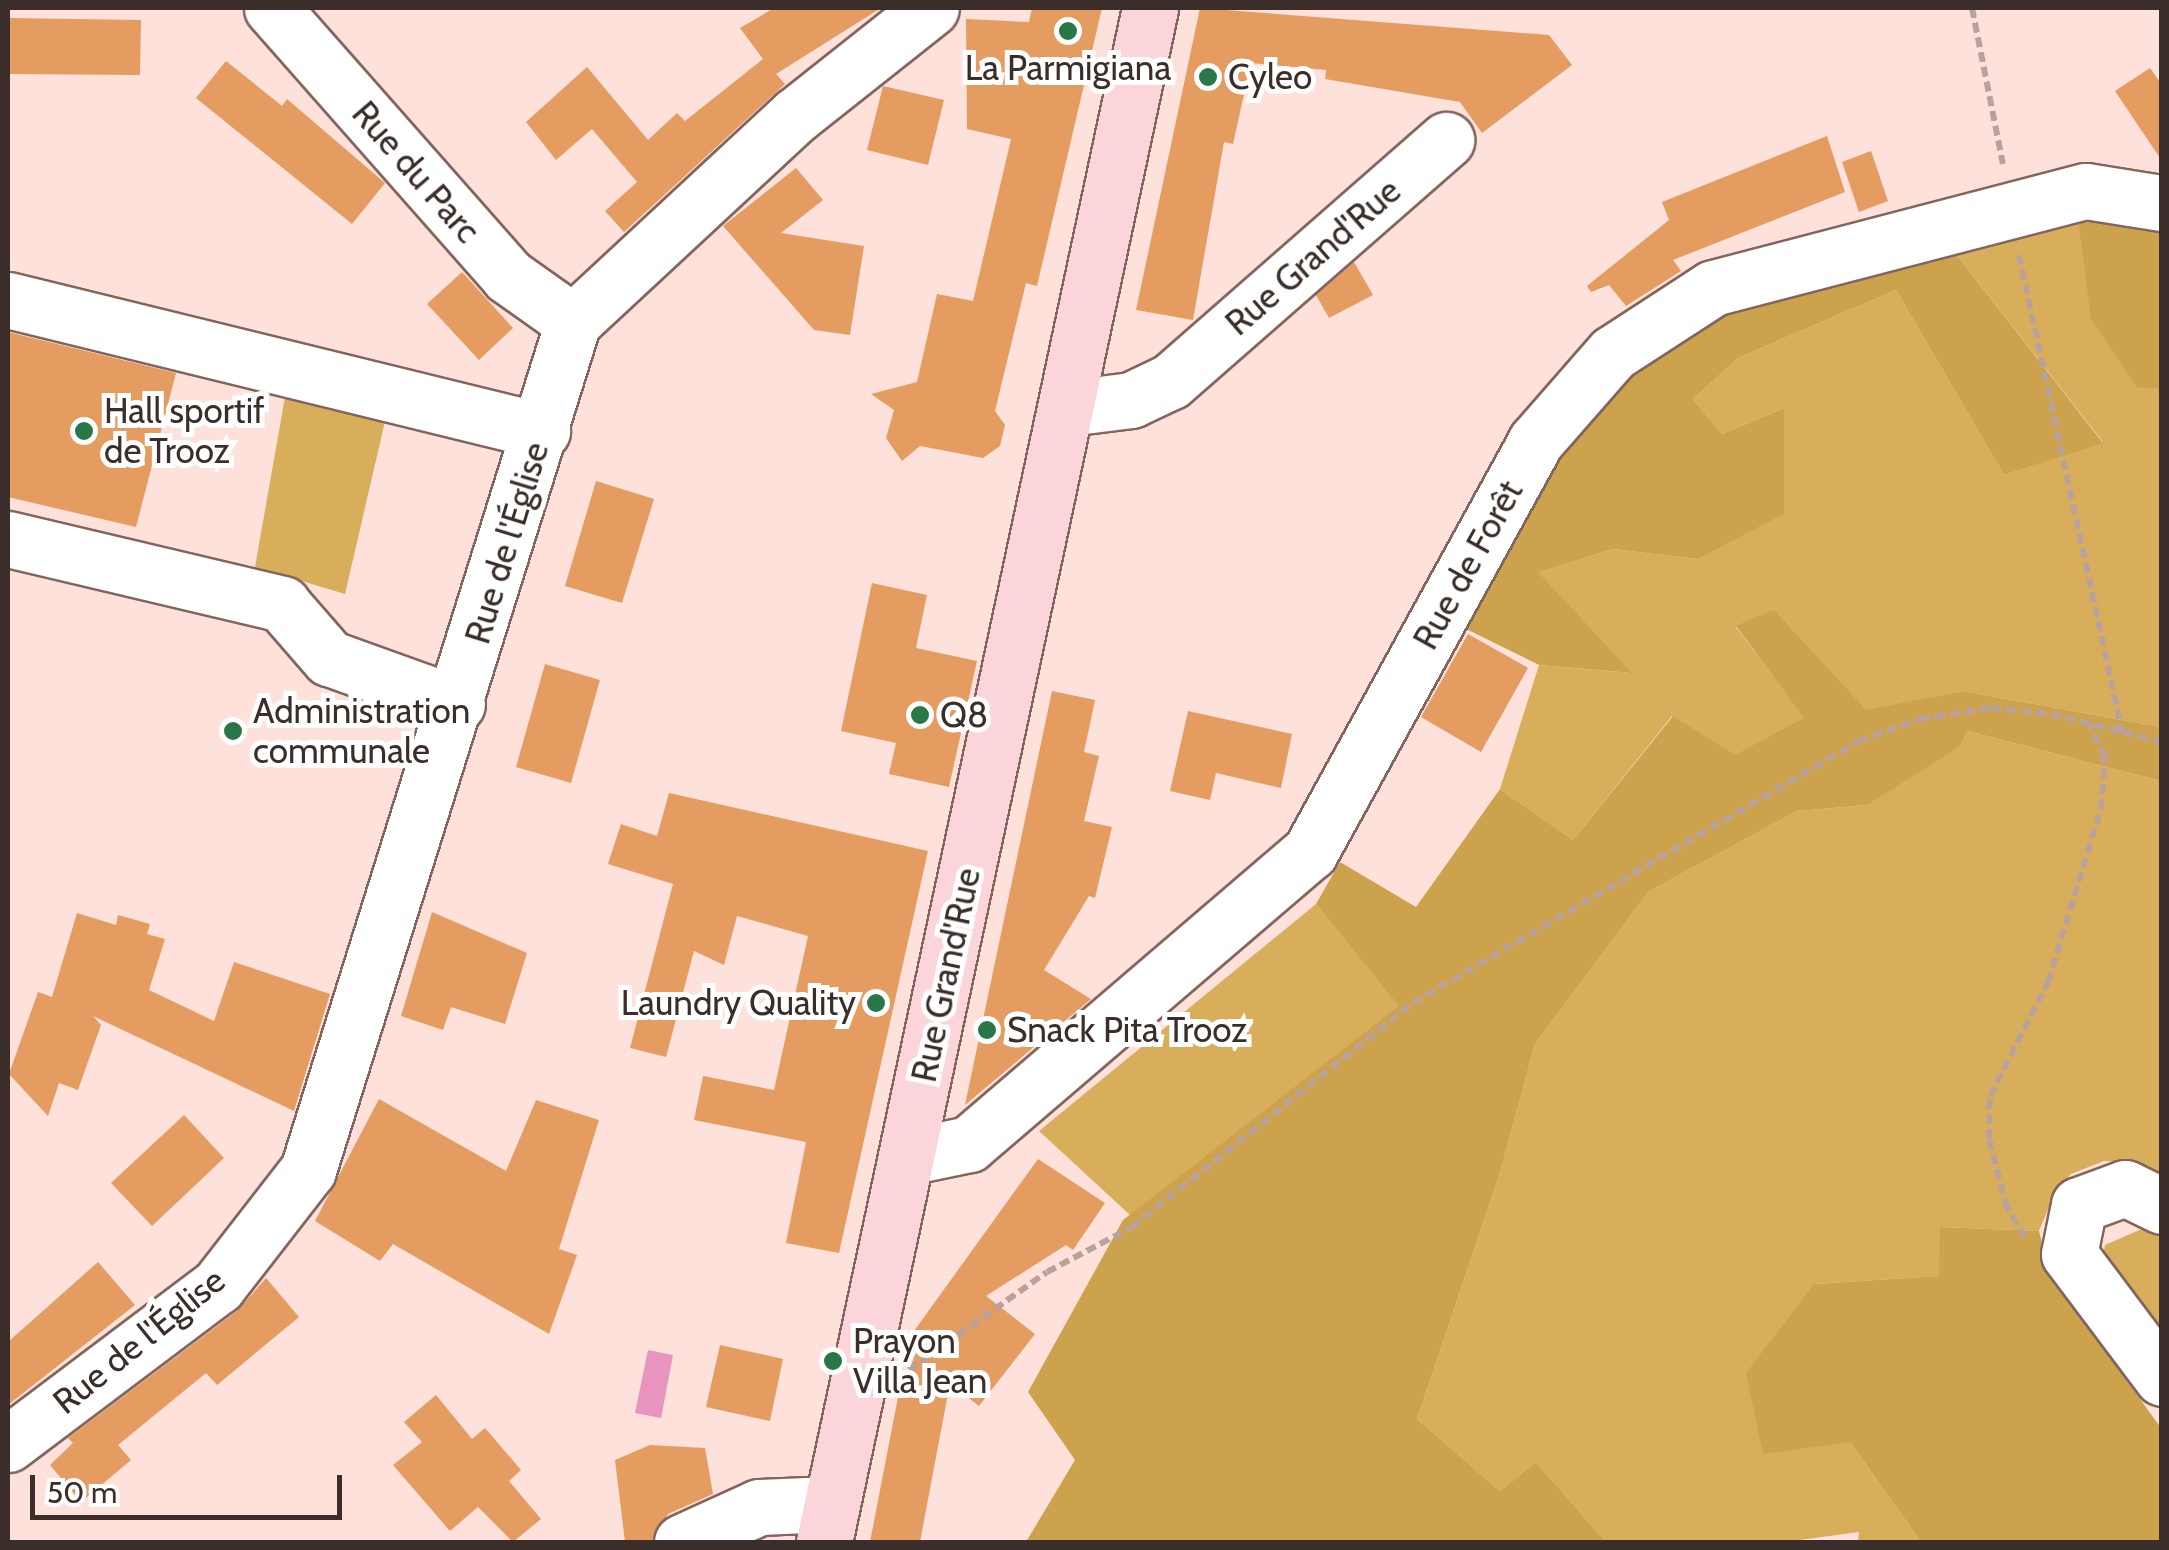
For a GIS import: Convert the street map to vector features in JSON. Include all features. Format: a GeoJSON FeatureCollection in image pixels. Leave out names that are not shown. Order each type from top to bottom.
{"type":"FeatureCollection","features":[{"type":"Feature","properties":{"kind":"main road","name":"Rue Grand'Rue"},"geometry":{"type":"LineString","coordinates":[[828,1523],[1150,8]]}},
{"type":"Feature","properties":{"kind":"street","name":"Rue du Parc"},"geometry":{"type":"LineString","coordinates":[[272,8],[508,276],[574,322]]}},
{"type":"Feature","properties":{"kind":"street"},"geometry":{"type":"LineString","coordinates":[[574,322],[796,114],[931,8]]}},
{"type":"Feature","properties":{"kind":"street","name":"Rue Grand'Rue"},"geometry":{"type":"LineString","coordinates":[[1068,408],[1131,400],[1172,382],[1446,140]]}},
{"type":"Feature","properties":{"kind":"street","name":"Rue de Forêt"},"geometry":{"type":"LineString","coordinates":[[907,1157],[970,1144],[1310,852],[1536,442],[1613,353],[1713,288],[2086,191],[2162,203]]}},
{"type":"Feature","properties":{"kind":"street"},"geometry":{"type":"LineString","coordinates":[[8,300],[542,431]]}},
{"type":"Feature","properties":{"kind":"street","name":"Rue de l'Église"},"geometry":{"type":"LineString","coordinates":[[8,1444],[218,1286],[308,1170],[574,322]]}},
{"type":"Feature","properties":{"kind":"street"},"geometry":{"type":"LineString","coordinates":[[8,539],[282,604],[329,658],[457,704]]}},
{"type":"Feature","properties":{"kind":"street"},"geometry":{"type":"LineString","coordinates":[[2162,1206],[2125,1188],[2079,1205],[2068,1254],[2162,1378]]}},
{"type":"Feature","properties":{"kind":"street"},"geometry":{"type":"LineString","coordinates":[[682,1542],[760,1506],[828,1523]]}},
{"type":"Feature","properties":{"kind":"path"},"geometry":{"type":"LineString","coordinates":[[1972,8],[2051,421],[2122,732]]}},
{"type":"Feature","properties":{"kind":"path"},"geometry":{"type":"LineString","coordinates":[[856,1386],[906,1372],[1047,1272],[1132,1227],[1414,1002],[1859,741],[1920,720],[1991,708],[2090,724],[2162,742]]}},
{"type":"Feature","properties":{"kind":"path"},"geometry":{"type":"LineString","coordinates":[[2034,1253],[2007,1208],[1989,1139],[1990,1096],[2048,982],[2097,824],[2105,757],[2090,724]]}},
{"type":"Feature","properties":{"kind":"shaded area"},"geometry":{"type":"Polygon","coordinates":[[[2078,218],[2137,386],[2161,389],[2161,727],[1963,691],[1866,711],[1774,609],[1736,627],[1805,718],[1735,756],[1672,716],[1573,840],[1500,789],[1539,665],[1631,673],[1537,572],[1614,549],[1697,559],[1784,408],[1722,434],[1693,399],[1738,358],[1896,290],[2004,475],[2103,442],[1949,245],[2078,218]]]}},
{"type":"Feature","properties":{"kind":"shaded area"},"geometry":{"type":"Polygon","coordinates":[[[2078,218],[2161,226],[2161,389],[2137,387],[2091,319],[2078,218]]]}},
{"type":"Feature","properties":{"kind":"shaded area"},"geometry":{"type":"Polygon","coordinates":[[[1949,245],[2103,443],[2004,475],[1896,290],[1738,358],[1693,399],[1722,434],[1784,408],[1784,514],[1697,559],[1614,549],[1538,572],[1632,673],[1539,665],[1454,623],[1552,463],[1629,372],[1734,307],[1949,245]]]}},
{"type":"Feature","properties":{"kind":"shaded area"},"geometry":{"type":"Polygon","coordinates":[[[285,397],[386,417],[345,594],[255,567],[285,397]]]}},
{"type":"Feature","properties":{"kind":"shaded area"},"geometry":{"type":"Polygon","coordinates":[[[1774,609],[1866,710],[1963,691],[2161,727],[2161,781],[1967,731],[1959,747],[1867,805],[1797,811],[1648,892],[1535,1044],[1500,1173],[1417,1419],[1500,1491],[1536,1462],[1606,1542],[1026,1542],[1075,1460],[1028,1392],[1123,1220],[1399,1006],[1316,904],[1340,862],[1416,907],[1500,789],[1573,840],[1673,716],[1735,755],[1804,718],[1736,626],[1774,609]]]}},
{"type":"Feature","properties":{"kind":"shaded area"},"geometry":{"type":"Polygon","coordinates":[[[1967,731],[2161,781],[2161,1176],[2129,1162],[2104,1161],[2071,1174],[2055,1193],[2039,1231],[1941,1227],[1940,1276],[1814,1284],[1850,1442],[1921,1542],[1858,1542],[1859,1532],[1785,1542],[1606,1542],[1536,1462],[1500,1491],[1417,1419],[1500,1173],[1535,1044],[1648,892],[1797,811],[1867,805],[1967,731]]]}},
{"type":"Feature","properties":{"kind":"shaded area"},"geometry":{"type":"Polygon","coordinates":[[[1316,904],[1400,1006],[1130,1215],[1039,1131],[1316,904]]]}},
{"type":"Feature","properties":{"kind":"shaded area"},"geometry":{"type":"Polygon","coordinates":[[[1940,1227],[2039,1231],[2047,1263],[2070,1302],[2161,1428],[2161,1542],[1921,1542],[1850,1442],[1763,1454],[1746,1373],[1814,1284],[1939,1276],[1940,1227]]]}},
{"type":"Feature","properties":{"kind":"shaded area"},"geometry":{"type":"Polygon","coordinates":[[[2144,1228],[2161,1235],[2161,1353],[2098,1279],[2105,1245],[2144,1228]]]}},
{"type":"Feature","properties":{"kind":"shaded area"},"geometry":{"type":"Polygon","coordinates":[[[648,1350],[673,1355],[661,1418],[635,1413],[648,1350]]]}},
{"type":"Feature","properties":{"kind":"building"},"geometry":{"type":"Polygon","coordinates":[[[774,8],[881,8],[776,74],[785,84],[624,232],[605,211],[637,182],[592,129],[556,160],[526,122],[587,67],[648,140],[677,113],[685,121],[763,59],[740,28],[774,8]]]}},
{"type":"Feature","properties":{"kind":"building"},"geometry":{"type":"Polygon","coordinates":[[[1032,8],[1102,8],[1037,286],[1026,283],[995,411],[1005,425],[1000,446],[983,458],[920,446],[902,461],[886,438],[894,410],[871,394],[917,382],[937,294],[973,301],[1011,139],[967,129],[966,19],[1029,22],[1032,8]]]}},
{"type":"Feature","properties":{"kind":"building"},"geometry":{"type":"Polygon","coordinates":[[[1200,8],[1549,35],[1572,65],[1482,133],[1460,102],[1325,79],[1326,70],[1251,63],[1233,144],[1224,142],[1193,320],[1136,310],[1200,8]]]}},
{"type":"Feature","properties":{"kind":"building"},"geometry":{"type":"Polygon","coordinates":[[[8,18],[141,20],[140,75],[8,74],[8,18]]]}},
{"type":"Feature","properties":{"kind":"building"},"geometry":{"type":"Polygon","coordinates":[[[226,61],[282,106],[287,99],[385,183],[352,224],[196,98],[226,61]]]}},
{"type":"Feature","properties":{"kind":"building"},"geometry":{"type":"Polygon","coordinates":[[[2150,68],[2162,85],[2162,161],[2115,91],[2150,68]]]}},
{"type":"Feature","properties":{"kind":"building"},"geometry":{"type":"Polygon","coordinates":[[[883,86],[944,100],[928,165],[867,150],[883,86]]]}},
{"type":"Feature","properties":{"kind":"building"},"geometry":{"type":"Polygon","coordinates":[[[1827,136],[1845,192],[1673,260],[1681,271],[1626,306],[1609,285],[1591,292],[1587,286],[1669,220],[1662,202],[1827,136]]]}},
{"type":"Feature","properties":{"kind":"building"},"geometry":{"type":"Polygon","coordinates":[[[1871,151],[1888,201],[1859,212],[1842,162],[1871,151]]]}},
{"type":"Feature","properties":{"kind":"building"},"geometry":{"type":"Polygon","coordinates":[[[796,168],[823,200],[781,233],[864,246],[850,335],[814,330],[723,226],[796,168]]]}},
{"type":"Feature","properties":{"kind":"building"},"geometry":{"type":"Polygon","coordinates":[[[1354,262],[1373,295],[1329,318],[1316,295],[1354,262]]]}},
{"type":"Feature","properties":{"kind":"building"},"geometry":{"type":"Polygon","coordinates":[[[462,272],[513,328],[479,360],[427,304],[462,272]]]}},
{"type":"Feature","properties":{"kind":"building","name":"Hall sportif de Trooz"},"geometry":{"type":"Polygon","coordinates":[[[8,332],[176,373],[136,527],[8,497],[8,332]]]}},
{"type":"Feature","properties":{"kind":"building"},"geometry":{"type":"Polygon","coordinates":[[[596,481],[654,499],[622,603],[565,586],[596,481]]]}},
{"type":"Feature","properties":{"kind":"building"},"geometry":{"type":"Polygon","coordinates":[[[872,583],[927,595],[916,648],[977,661],[949,787],[889,774],[896,743],[841,731],[872,583]]]}},
{"type":"Feature","properties":{"kind":"building"},"geometry":{"type":"Polygon","coordinates":[[[1468,634],[1528,668],[1481,752],[1421,717],[1468,634]]]}},
{"type":"Feature","properties":{"kind":"building"},"geometry":{"type":"Polygon","coordinates":[[[545,664],[600,680],[571,783],[516,767],[545,664]]]}},
{"type":"Feature","properties":{"kind":"building"},"geometry":{"type":"Polygon","coordinates":[[[1052,691],[1095,700],[1084,752],[1099,756],[1084,821],[1112,827],[1095,898],[1089,896],[1044,970],[1091,999],[965,1105],[1052,691]]]}},
{"type":"Feature","properties":{"kind":"building"},"geometry":{"type":"Polygon","coordinates":[[[1188,711],[1292,734],[1281,788],[1216,773],[1210,800],[1170,791],[1188,711]]]}},
{"type":"Feature","properties":{"kind":"building"},"geometry":{"type":"Polygon","coordinates":[[[669,793],[928,851],[839,1253],[786,1243],[806,1142],[694,1120],[703,1076],[774,1090],[808,936],[737,916],[724,965],[694,951],[666,1057],[630,1048],[673,884],[608,864],[621,824],[657,836],[669,793]]]}},
{"type":"Feature","properties":{"kind":"building"},"geometry":{"type":"Polygon","coordinates":[[[432,912],[527,953],[505,1024],[451,1007],[443,1030],[401,1016],[432,912]]]}},
{"type":"Feature","properties":{"kind":"building"},"geometry":{"type":"Polygon","coordinates":[[[77,913],[116,925],[118,915],[150,924],[147,934],[165,939],[149,990],[214,1021],[234,962],[330,994],[294,1111],[93,1016],[101,1025],[78,1090],[59,1083],[48,1116],[9,1074],[38,992],[52,997],[77,913]]]}},
{"type":"Feature","properties":{"kind":"building"},"geometry":{"type":"Polygon","coordinates":[[[379,1099],[506,1171],[536,1100],[599,1120],[559,1249],[577,1255],[549,1334],[393,1244],[380,1261],[315,1221],[379,1099]]]}},
{"type":"Feature","properties":{"kind":"building"},"geometry":{"type":"Polygon","coordinates":[[[184,1115],[224,1158],[152,1226],[111,1183],[184,1115]]]}},
{"type":"Feature","properties":{"kind":"building"},"geometry":{"type":"Polygon","coordinates":[[[1038,1159],[1105,1203],[1073,1250],[1066,1245],[986,1296],[1035,1334],[979,1406],[950,1383],[920,1542],[870,1542],[899,1392],[906,1393],[914,1331],[1038,1159]]]}},
{"type":"Feature","properties":{"kind":"building"},"geometry":{"type":"Polygon","coordinates":[[[98,1262],[135,1305],[8,1405],[8,1342],[98,1262]]]}},
{"type":"Feature","properties":{"kind":"building"},"geometry":{"type":"Polygon","coordinates":[[[266,1278],[299,1317],[217,1385],[206,1373],[118,1445],[131,1460],[81,1502],[50,1465],[73,1443],[68,1438],[237,1311],[266,1278]]]}},
{"type":"Feature","properties":{"kind":"building"},"geometry":{"type":"Polygon","coordinates":[[[720,1345],[783,1359],[770,1421],[706,1407],[720,1345]]]}},
{"type":"Feature","properties":{"kind":"building"},"geometry":{"type":"Polygon","coordinates":[[[436,1395],[472,1439],[485,1428],[521,1470],[509,1481],[541,1519],[513,1542],[478,1507],[450,1531],[393,1465],[422,1442],[404,1422],[436,1395]]]}},
{"type":"Feature","properties":{"kind":"building"},"geometry":{"type":"Polygon","coordinates":[[[650,1445],[705,1448],[713,1494],[668,1514],[651,1542],[625,1542],[615,1460],[650,1445]]]}},
{"type":"Feature","properties":{"kind":"place","name":"La Parmigiana"},"geometry":{"type":"Point","coordinates":[1068,31]}},
{"type":"Feature","properties":{"kind":"place","name":"Cyleo"},"geometry":{"type":"Point","coordinates":[1208,77]}},
{"type":"Feature","properties":{"kind":"place","name":"Hall sportif de Trooz"},"geometry":{"type":"Point","coordinates":[84,431]}},
{"type":"Feature","properties":{"kind":"place","name":"Q8"},"geometry":{"type":"Point","coordinates":[920,715]}},
{"type":"Feature","properties":{"kind":"place","name":"Administration communale"},"geometry":{"type":"Point","coordinates":[233,731]}},
{"type":"Feature","properties":{"kind":"place","name":"Laundry Quality"},"geometry":{"type":"Point","coordinates":[876,1003]}},
{"type":"Feature","properties":{"kind":"place","name":"Snack Pita Trooz"},"geometry":{"type":"Point","coordinates":[987,1030]}},
{"type":"Feature","properties":{"kind":"place","name":"Prayon Villa Jean"},"geometry":{"type":"Point","coordinates":[833,1361]}}]}
